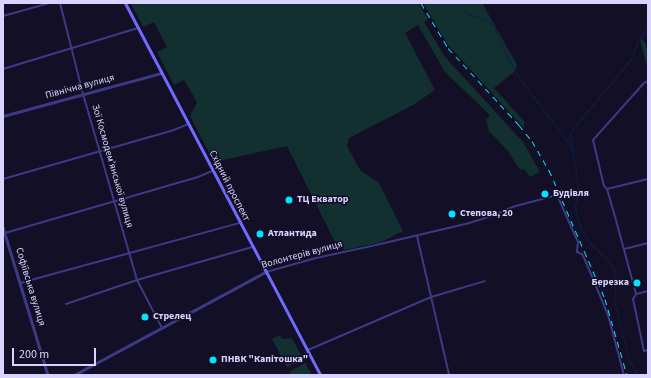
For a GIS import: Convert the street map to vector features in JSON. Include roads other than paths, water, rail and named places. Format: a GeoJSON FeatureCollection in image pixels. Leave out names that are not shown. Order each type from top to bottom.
{"type":"FeatureCollection","features":[{"type":"Feature","properties":{"kind":"main road","name":"Східний проспект"},"geometry":{"type":"LineString","coordinates":[[125,3],[264,272],[320,375]]}},
{"type":"Feature","properties":{"kind":"street"},"geometry":{"type":"LineString","coordinates":[[3,16],[50,3]]}},
{"type":"Feature","properties":{"kind":"street","name":"Зої Космодем’янської вулиця"},"geometry":{"type":"LineString","coordinates":[[60,3],[83,94],[137,280],[162,328]]}},
{"type":"Feature","properties":{"kind":"street"},"geometry":{"type":"LineString","coordinates":[[3,70],[138,28]]}},
{"type":"Feature","properties":{"kind":"street","name":"Північна вулиця"},"geometry":{"type":"LineString","coordinates":[[3,116],[161,73]]}},
{"type":"Feature","properties":{"kind":"street"},"geometry":{"type":"LineString","coordinates":[[636,294],[607,189],[604,186],[593,140],[644,83],[648,81]]}},
{"type":"Feature","properties":{"kind":"street"},"geometry":{"type":"LineString","coordinates":[[3,179],[174,130],[188,124]]}},
{"type":"Feature","properties":{"kind":"street"},"geometry":{"type":"LineString","coordinates":[[5,234],[198,178],[212,171]]}},
{"type":"Feature","properties":{"kind":"street"},"geometry":{"type":"LineString","coordinates":[[607,189],[648,179]]}},
{"type":"Feature","properties":{"kind":"street","name":"Волонтерів вулиця"},"geometry":{"type":"LineString","coordinates":[[74,375],[264,272],[316,258],[417,236],[489,217],[512,207],[551,198],[557,195],[578,242],[577,252],[582,254],[608,315],[624,375]]}},
{"type":"Feature","properties":{"kind":"street"},"geometry":{"type":"LineString","coordinates":[[20,283],[239,223]]}},
{"type":"Feature","properties":{"kind":"street","name":"Софіївська вулиця"},"geometry":{"type":"LineString","coordinates":[[3,227],[48,375]]}},
{"type":"Feature","properties":{"kind":"street"},"geometry":{"type":"LineString","coordinates":[[417,236],[449,375]]}},
{"type":"Feature","properties":{"kind":"street"},"geometry":{"type":"LineString","coordinates":[[624,249],[648,243]]}},
{"type":"Feature","properties":{"kind":"street"},"geometry":{"type":"LineString","coordinates":[[66,304],[137,280],[252,247]]}},
{"type":"Feature","properties":{"kind":"street"},"geometry":{"type":"LineString","coordinates":[[307,351],[431,297],[485,281]]}},
{"type":"Feature","properties":{"kind":"street"},"geometry":{"type":"LineString","coordinates":[[648,291],[636,294],[632,299],[644,351],[648,350]]}},
{"type":"Feature","properties":{"kind":"waterway"},"geometry":{"type":"LineString","coordinates":[[460,3],[464,11],[485,19],[493,25],[508,59],[519,78],[571,146]]}},
{"type":"Feature","properties":{"kind":"waterway"},"geometry":{"type":"LineString","coordinates":[[637,375],[629,360],[614,301],[614,270],[608,260],[590,243],[581,229],[576,214],[575,206],[579,194],[570,132],[631,59],[638,40],[648,27]]}},
{"type":"Feature","properties":{"kind":"railway"},"geometry":{"type":"LineString","coordinates":[[421,3],[448,48],[519,125],[532,141],[549,170],[605,299],[627,375]]}},
{"type":"Feature","properties":{"kind":"place","name":"Будівля"},"geometry":{"type":"Point","coordinates":[545,194]}},
{"type":"Feature","properties":{"kind":"place","name":"ТЦ Екватор"},"geometry":{"type":"Point","coordinates":[289,200]}},
{"type":"Feature","properties":{"kind":"place","name":"Степова, 20"},"geometry":{"type":"Point","coordinates":[452,214]}},
{"type":"Feature","properties":{"kind":"place","name":"Атлантида"},"geometry":{"type":"Point","coordinates":[260,234]}},
{"type":"Feature","properties":{"kind":"place","name":"Березка"},"geometry":{"type":"Point","coordinates":[637,283]}},
{"type":"Feature","properties":{"kind":"place","name":"Стрелец"},"geometry":{"type":"Point","coordinates":[145,317]}},
{"type":"Feature","properties":{"kind":"place","name":"ПНВК \"Капітошка\""},"geometry":{"type":"Point","coordinates":[213,360]}}]}
